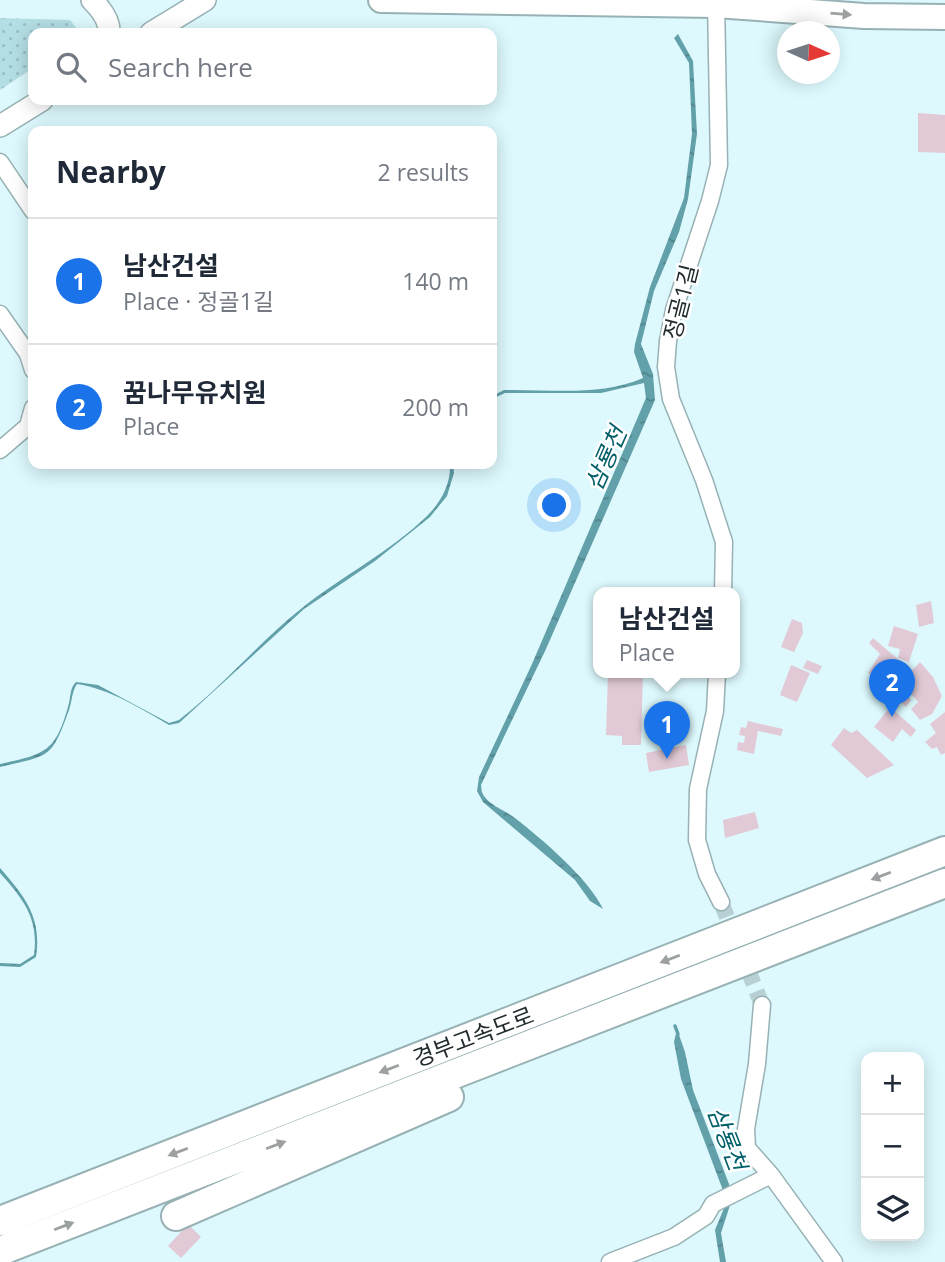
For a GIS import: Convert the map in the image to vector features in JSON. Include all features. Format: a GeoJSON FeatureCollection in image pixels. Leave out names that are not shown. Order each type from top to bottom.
{"type":"FeatureCollection","features":[{"type":"Feature","properties":{"kind":"highway","name":"경부고속도로"},"geometry":{"type":"LineString","coordinates":[[0,1221],[945,851]]}},
{"type":"Feature","properties":{"kind":"highway","name":"경부고속도로"},"geometry":{"type":"LineString","coordinates":[[0,1251],[945,884]]}},
{"type":"Feature","properties":{"kind":"highway"},"geometry":{"type":"LineString","coordinates":[[176,1216],[945,884]]}},
{"type":"Feature","properties":{"kind":"main road"},"geometry":{"type":"LineString","coordinates":[[381,0],[716,3],[864,16],[945,17]]}},
{"type":"Feature","properties":{"kind":"street"},"geometry":{"type":"LineString","coordinates":[[92,0],[102,11],[110,28]]}},
{"type":"Feature","properties":{"kind":"street"},"geometry":{"type":"LineString","coordinates":[[159,28],[205,0]]}},
{"type":"Feature","properties":{"kind":"street","name":"정골1길"},"geometry":{"type":"LineString","coordinates":[[716,3],[719,164],[710,201],[674,310],[666,367],[671,399],[704,480],[724,542],[723,587]]}},
{"type":"Feature","properties":{"kind":"street"},"geometry":{"type":"LineString","coordinates":[[0,126],[34,105]]}},
{"type":"Feature","properties":{"kind":"street"},"geometry":{"type":"LineString","coordinates":[[0,162],[28,204]]}},
{"type":"Feature","properties":{"kind":"street"},"geometry":{"type":"LineString","coordinates":[[0,314],[28,354]]}},
{"type":"Feature","properties":{"kind":"street"},"geometry":{"type":"LineString","coordinates":[[0,450],[28,427]]}},
{"type":"Feature","properties":{"kind":"street"},"geometry":{"type":"LineString","coordinates":[[718,678],[715,711],[705,747],[698,789],[697,840],[707,874],[721,902]]}},
{"type":"Feature","properties":{"kind":"street"},"geometry":{"type":"LineString","coordinates":[[762,1004],[757,1065],[746,1129],[747,1148],[771,1175],[835,1262]]}},
{"type":"Feature","properties":{"kind":"street"},"geometry":{"type":"LineString","coordinates":[[610,1262],[674,1237],[706,1216],[713,1204],[771,1175]]}},
{"type":"Feature","properties":{"kind":"shaded area"},"geometry":{"type":"Polygon","coordinates":[[[0,18],[70,20],[76,28],[28,28],[28,71],[0,90],[0,18]]]}},
{"type":"Feature","properties":{"kind":"water"},"geometry":{"type":"Polygon","coordinates":[[[678,34],[693,61],[697,134],[688,199],[679,232],[654,291],[641,344],[653,374],[655,400],[546,649],[481,785],[487,800],[526,827],[576,872],[603,909],[590,901],[575,880],[483,802],[477,791],[479,777],[532,664],[646,398],[644,383],[601,393],[505,393],[497,397],[497,394],[504,390],[592,390],[643,378],[634,352],[635,344],[650,287],[684,198],[692,134],[689,63],[674,38],[678,34]]]}},
{"type":"Feature","properties":{"kind":"water"},"geometry":{"type":"Polygon","coordinates":[[[450,469],[454,469],[447,496],[430,517],[375,561],[304,609],[179,723],[169,725],[113,695],[77,684],[63,726],[52,747],[39,757],[0,767],[0,764],[39,753],[54,741],[76,682],[98,685],[169,723],[179,720],[302,608],[413,529],[437,505],[449,479],[450,469]]]}},
{"type":"Feature","properties":{"kind":"water"},"geometry":{"type":"Polygon","coordinates":[[[0,868],[24,898],[34,919],[36,957],[20,967],[0,966],[0,963],[20,964],[34,955],[32,920],[16,892],[0,873],[0,868]]]}},
{"type":"Feature","properties":{"kind":"water"},"geometry":{"type":"Polygon","coordinates":[[[677,1029],[693,1090],[729,1184],[732,1199],[721,1233],[726,1262],[720,1262],[715,1230],[727,1201],[681,1079],[674,1042],[677,1029]]]}},
{"type":"Feature","properties":{"kind":"building"},"geometry":{"type":"Polygon","coordinates":[[[918,113],[945,115],[945,153],[918,152],[918,113]]]}},
{"type":"Feature","properties":{"kind":"building"},"geometry":{"type":"Polygon","coordinates":[[[931,601],[934,623],[919,627],[916,605],[931,601]]]}},
{"type":"Feature","properties":{"kind":"building"},"geometry":{"type":"Polygon","coordinates":[[[792,619],[802,623],[803,633],[794,652],[781,647],[792,619]]]}},
{"type":"Feature","properties":{"kind":"building"},"geometry":{"type":"Polygon","coordinates":[[[894,626],[918,634],[909,662],[898,658],[900,649],[888,646],[894,626]]]}},
{"type":"Feature","properties":{"kind":"building"},"geometry":{"type":"Polygon","coordinates":[[[873,638],[905,665],[888,686],[868,673],[880,654],[869,643],[873,638]]]}},
{"type":"Feature","properties":{"kind":"building"},"geometry":{"type":"Polygon","coordinates":[[[807,660],[822,666],[818,674],[803,668],[807,660]]]}},
{"type":"Feature","properties":{"kind":"building"},"geometry":{"type":"Polygon","coordinates":[[[920,662],[933,677],[942,696],[932,714],[920,720],[911,709],[918,702],[901,682],[920,662]]]}},
{"type":"Feature","properties":{"kind":"building"},"geometry":{"type":"Polygon","coordinates":[[[791,665],[810,673],[797,702],[780,695],[791,665]]]}},
{"type":"Feature","properties":{"kind":"building"},"geometry":{"type":"Polygon","coordinates":[[[608,678],[643,678],[641,745],[622,745],[622,736],[606,735],[608,678]]]}},
{"type":"Feature","properties":{"kind":"building"},"geometry":{"type":"Polygon","coordinates":[[[899,687],[911,700],[906,707],[894,695],[899,687]]]}},
{"type":"Feature","properties":{"kind":"building"},"geometry":{"type":"Polygon","coordinates":[[[890,707],[916,730],[911,737],[902,729],[893,742],[874,727],[890,707]]]}},
{"type":"Feature","properties":{"kind":"building"},"geometry":{"type":"Polygon","coordinates":[[[945,712],[945,753],[941,755],[937,747],[932,749],[925,742],[936,733],[930,724],[945,712]]]}},
{"type":"Feature","properties":{"kind":"building"},"geometry":{"type":"Polygon","coordinates":[[[748,721],[783,729],[781,736],[758,731],[754,754],[737,750],[738,742],[744,743],[745,736],[739,735],[741,727],[746,728],[748,721]]]}},
{"type":"Feature","properties":{"kind":"building"},"geometry":{"type":"Polygon","coordinates":[[[844,728],[851,733],[857,730],[894,765],[867,778],[831,745],[844,728]]]}},
{"type":"Feature","properties":{"kind":"building"},"geometry":{"type":"Polygon","coordinates":[[[686,745],[689,765],[649,772],[646,753],[686,745]]]}},
{"type":"Feature","properties":{"kind":"building"},"geometry":{"type":"Polygon","coordinates":[[[755,812],[759,828],[725,838],[723,820],[755,812]]]}},
{"type":"Feature","properties":{"kind":"building"},"geometry":{"type":"Polygon","coordinates":[[[188,1224],[201,1237],[181,1258],[168,1246],[188,1224]]]}},
{"type":"Feature","properties":{"kind":"waterway","name":"삼룡천"},"geometry":{"type":"LineString","coordinates":[[675,1026],[678,1034]]}},
{"type":"Feature","properties":{"kind":"tunnel"},"geometry":{"type":"LineString","coordinates":[[721,902],[762,1005]]}},
{"type":"Feature","properties":{"kind":"place","name":"꿈나무유치원"},"geometry":{"type":"Point","coordinates":[892,717]}},
{"type":"Feature","properties":{"kind":"place","name":"남산건설"},"geometry":{"type":"Point","coordinates":[667,759]}}]}
